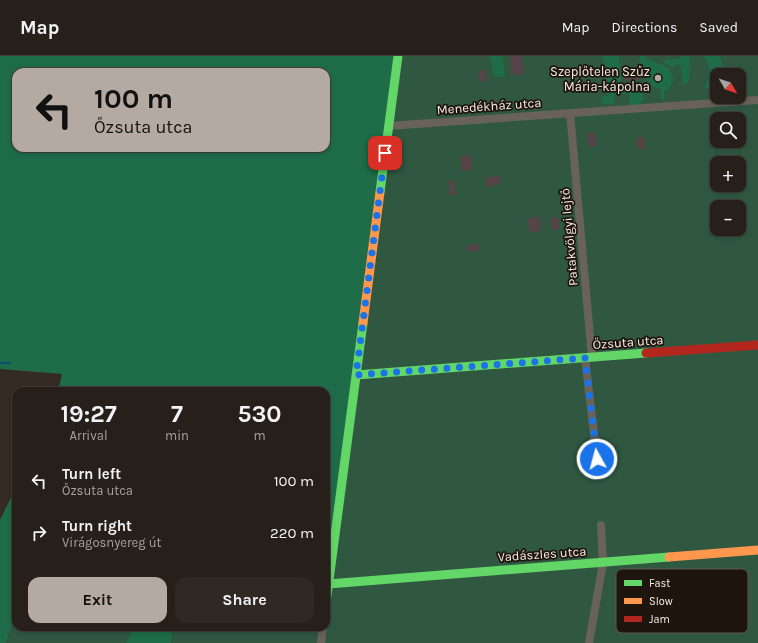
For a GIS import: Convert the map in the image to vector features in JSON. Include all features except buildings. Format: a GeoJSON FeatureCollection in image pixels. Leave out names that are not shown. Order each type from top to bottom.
{"type":"FeatureCollection","features":[{"type":"Feature","properties":{"kind":"street"},"geometry":{"type":"LineString","coordinates":[[330,569],[398,56]]}},
{"type":"Feature","properties":{"kind":"street","name":"Menedékház utca"},"geometry":{"type":"LineString","coordinates":[[388,126],[758,100]]}},
{"type":"Feature","properties":{"kind":"street","name":"Patakvölgyi lejtő"},"geometry":{"type":"LineString","coordinates":[[570,113],[597,459]]}},
{"type":"Feature","properties":{"kind":"street","name":"Őzsuta utca"},"geometry":{"type":"LineString","coordinates":[[356,375],[758,345]]}},
{"type":"Feature","properties":{"kind":"street"},"geometry":{"type":"LineString","coordinates":[[589,643],[603,563],[601,525]]}},
{"type":"Feature","properties":{"kind":"street","name":"Vadászles utca"},"geometry":{"type":"LineString","coordinates":[[330,584],[758,550]]}},
{"type":"Feature","properties":{"kind":"street"},"geometry":{"type":"LineString","coordinates":[[321,643],[322,631]]}},
{"type":"Feature","properties":{"kind":"green space"},"geometry":{"type":"Polygon","coordinates":[[[0,56],[401,56],[336,531],[330,531],[330,387],[59,387],[62,374],[0,369],[0,56]]]}},
{"type":"Feature","properties":{"kind":"green space"},"geometry":{"type":"Polygon","coordinates":[[[401,56],[758,56],[758,643],[171,643],[173,631],[330,631],[330,531],[335,531],[401,56]]]}},
{"type":"Feature","properties":{"kind":"green space"},"geometry":{"type":"Polygon","coordinates":[[[489,56],[503,56],[505,77],[494,76],[489,56]]]}},
{"type":"Feature","properties":{"kind":"green space"},"geometry":{"type":"Polygon","coordinates":[[[601,56],[619,56],[622,85],[627,89],[641,90],[644,99],[638,106],[630,106],[629,94],[614,95],[614,104],[601,104],[602,97],[608,95],[607,68],[601,56]]]}},
{"type":"Feature","properties":{"kind":"green space"},"geometry":{"type":"Polygon","coordinates":[[[640,56],[646,56],[646,59],[667,67],[672,74],[674,80],[669,89],[664,91],[664,99],[661,99],[660,89],[654,87],[648,82],[640,63],[640,56]]]}},
{"type":"Feature","properties":{"kind":"green space"},"geometry":{"type":"Polygon","coordinates":[[[681,56],[690,56],[689,81],[683,85],[681,66],[678,64],[673,67],[666,64],[663,60],[680,59],[681,56]]]}},
{"type":"Feature","properties":{"kind":"green space"},"geometry":{"type":"Polygon","coordinates":[[[703,56],[720,56],[724,68],[710,68],[710,88],[704,88],[709,72],[708,63],[703,56]]]}},
{"type":"Feature","properties":{"kind":"green space"},"geometry":{"type":"Polygon","coordinates":[[[12,495],[12,626],[6,643],[0,643],[0,520],[12,495]]]}},
{"type":"Feature","properties":{"kind":"green space"},"geometry":{"type":"Polygon","coordinates":[[[12,626],[12,631],[131,631],[126,643],[6,643],[12,626]]]}},
{"type":"Feature","properties":{"kind":"green space"},"geometry":{"type":"Polygon","coordinates":[[[131,631],[173,631],[171,643],[126,643],[131,631]]]}},
{"type":"Feature","properties":{"kind":"waterway"},"geometry":{"type":"LineString","coordinates":[[0,363],[10,363]]}},
{"type":"Feature","properties":{"kind":"traffic: fast"},"geometry":{"type":"LineString","coordinates":[[380,192],[398,56]]}},
{"type":"Feature","properties":{"kind":"traffic: fast"},"geometry":{"type":"LineString","coordinates":[[330,573],[363,323]]}},
{"type":"Feature","properties":{"kind":"traffic: fast"},"geometry":{"type":"LineString","coordinates":[[356,375],[646,353]]}},
{"type":"Feature","properties":{"kind":"traffic: fast"},"geometry":{"type":"LineString","coordinates":[[330,584],[669,557]]}},
{"type":"Feature","properties":{"kind":"traffic: slow"},"geometry":{"type":"LineString","coordinates":[[363,323],[380,192]]}},
{"type":"Feature","properties":{"kind":"traffic: slow"},"geometry":{"type":"LineString","coordinates":[[669,557],[758,550]]}},
{"type":"Feature","properties":{"kind":"traffic: jam"},"geometry":{"type":"LineString","coordinates":[[646,353],[758,345]]}},
{"type":"Feature","properties":{"kind":"place","name":"Szeplőtelen Szűz Mária-kápolna"},"geometry":{"type":"Point","coordinates":[658,78]}},
{"type":"Feature","properties":{"kind":"route"},"geometry":{"type":"LineString","coordinates":[[385,153],[356,375],[585,358],[597,459]]}}]}
